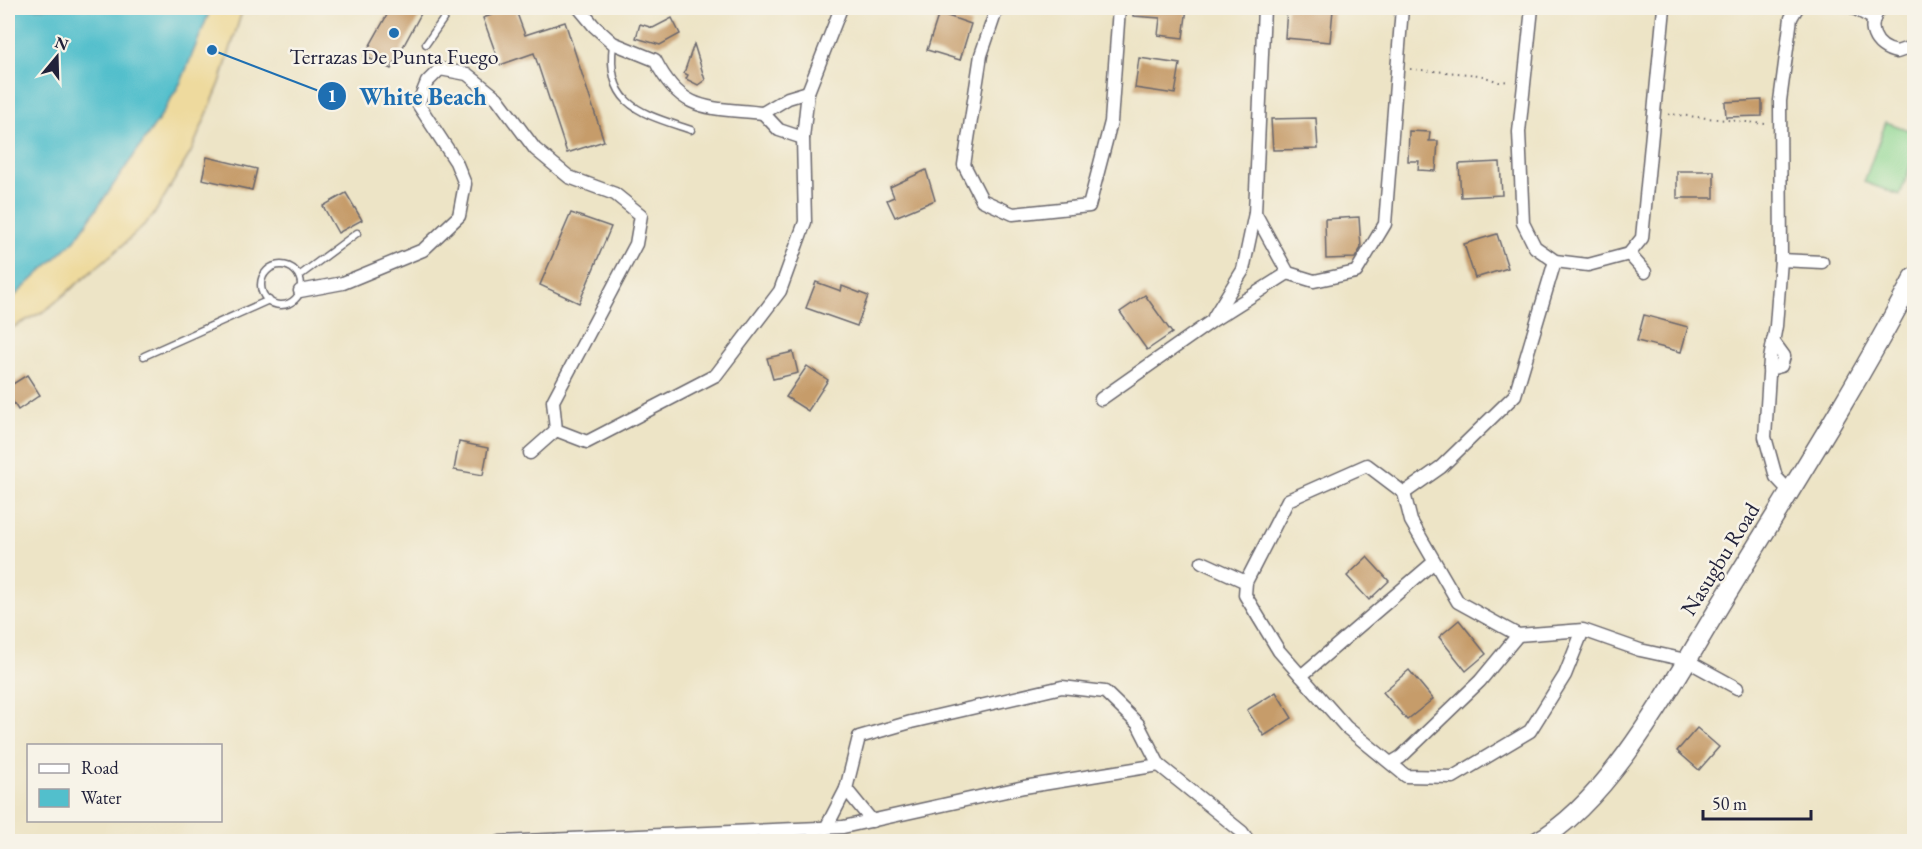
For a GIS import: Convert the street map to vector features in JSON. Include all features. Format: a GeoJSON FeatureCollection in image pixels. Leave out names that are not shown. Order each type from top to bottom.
{"type":"FeatureCollection","features":[{"type":"Feature","properties":{"kind":"main road","name":"Nasugbu Road"},"geometry":{"type":"LineString","coordinates":[[1536,842],[1577,811],[1615,770],[1790,492],[1881,340],[1914,277]]}},
{"type":"Feature","properties":{"kind":"street"},"geometry":{"type":"LineString","coordinates":[[579,8],[613,43],[655,60],[666,82],[689,102],[712,108],[763,113],[789,98],[808,92]]}},
{"type":"Feature","properties":{"kind":"street"},"geometry":{"type":"LineString","coordinates":[[556,430],[586,442],[716,375],[780,291],[805,222],[803,138],[808,92],[841,8]]}},
{"type":"Feature","properties":{"kind":"street"},"geometry":{"type":"LineString","coordinates":[[997,8],[981,55],[964,165],[982,200],[1014,214],[1089,206],[1112,122],[1119,8]]}},
{"type":"Feature","properties":{"kind":"street"},"geometry":{"type":"LineString","coordinates":[[1212,321],[1243,270],[1255,213],[1264,8]]}},
{"type":"Feature","properties":{"kind":"street"},"geometry":{"type":"LineString","coordinates":[[1255,213],[1288,273],[1314,281],[1356,272],[1385,224],[1402,8]]}},
{"type":"Feature","properties":{"kind":"street"},"geometry":{"type":"LineString","coordinates":[[1532,8],[1519,132],[1523,223],[1535,247],[1555,261],[1588,265],[1629,254],[1642,238],[1662,8]]}},
{"type":"Feature","properties":{"kind":"street"},"geometry":{"type":"LineString","coordinates":[[1790,492],[1776,477],[1765,437],[1769,369],[1781,260],[1781,91],[1791,18],[1797,8]]}},
{"type":"Feature","properties":{"kind":"street"},"geometry":{"type":"LineString","coordinates":[[1854,8],[1874,19]]}},
{"type":"Feature","properties":{"kind":"street"},"geometry":{"type":"LineString","coordinates":[[1881,8],[1874,19],[1874,36],[1881,46],[1897,52],[1913,49]]}},
{"type":"Feature","properties":{"kind":"street"},"geometry":{"type":"LineString","coordinates":[[300,291],[343,283],[423,250],[459,216],[465,184],[456,162],[418,104],[427,82],[440,69],[467,74],[497,98],[535,149],[569,177],[615,194],[641,215],[636,244],[553,401],[556,430]]}},
{"type":"Feature","properties":{"kind":"street"},"geometry":{"type":"LineString","coordinates":[[763,113],[779,130],[803,138]]}},
{"type":"Feature","properties":{"kind":"street"},"geometry":{"type":"LineString","coordinates":[[1629,254],[1645,272]]}},
{"type":"Feature","properties":{"kind":"street"},"geometry":{"type":"LineString","coordinates":[[1781,260],[1822,262]]}},
{"type":"Feature","properties":{"kind":"street"},"geometry":{"type":"LineString","coordinates":[[1404,493],[1441,467],[1515,395],[1555,261]]}},
{"type":"Feature","properties":{"kind":"street"},"geometry":{"type":"LineString","coordinates":[[1101,399],[1212,321],[1288,273]]}},
{"type":"Feature","properties":{"kind":"street"},"geometry":{"type":"LineString","coordinates":[[530,453],[556,430]]}},
{"type":"Feature","properties":{"kind":"street"},"geometry":{"type":"LineString","coordinates":[[1583,630],[1565,675],[1530,731],[1453,777],[1406,776],[1346,727],[1279,651],[1245,595],[1246,582],[1288,500],[1367,465],[1404,493],[1411,521],[1458,603],[1518,634],[1583,630],[1640,650],[1686,660],[1737,688]]}},
{"type":"Feature","properties":{"kind":"street"},"geometry":{"type":"LineString","coordinates":[[1202,562],[1246,582]]}},
{"type":"Feature","properties":{"kind":"street"},"geometry":{"type":"LineString","coordinates":[[1301,676],[1434,562]]}},
{"type":"Feature","properties":{"kind":"street"},"geometry":{"type":"LineString","coordinates":[[1391,763],[1401,757],[1479,681],[1518,634]]}},
{"type":"Feature","properties":{"kind":"street"},"geometry":{"type":"LineString","coordinates":[[826,828],[846,789],[859,737],[911,722],[1062,687],[1105,692],[1138,724],[1159,765],[1242,832],[1250,842]]}},
{"type":"Feature","properties":{"kind":"street"},"geometry":{"type":"LineString","coordinates":[[500,842],[694,837],[826,828],[872,821],[1024,787],[1159,765]]}},
{"type":"Feature","properties":{"kind":"street"},"geometry":{"type":"LineString","coordinates":[[846,789],[872,821]]}},
{"type":"Feature","properties":{"kind":"lane"},"geometry":{"type":"LineString","coordinates":[[426,44],[451,8]]}},
{"type":"Feature","properties":{"kind":"lane"},"geometry":{"type":"LineString","coordinates":[[613,43],[610,66],[614,85],[626,101],[652,117],[691,130]]}},
{"type":"Feature","properties":{"kind":"lane"},"geometry":{"type":"LineString","coordinates":[[299,276],[357,233]]}},
{"type":"Feature","properties":{"kind":"lane"},"geometry":{"type":"LineString","coordinates":[[285,266],[299,276],[300,291],[289,303],[276,304],[269,300],[261,285],[269,270],[285,266]]}},
{"type":"Feature","properties":{"kind":"lane"},"geometry":{"type":"LineString","coordinates":[[144,356],[269,300]]}},
{"type":"Feature","properties":{"kind":"path"},"geometry":{"type":"LineString","coordinates":[[1396,68],[1480,75],[1499,82],[1525,79]]}},
{"type":"Feature","properties":{"kind":"path"},"geometry":{"type":"LineString","coordinates":[[1653,112],[1781,126]]}},
{"type":"Feature","properties":{"kind":"green space"},"geometry":{"type":"Polygon","coordinates":[[[1886,122],[1914,132],[1914,155],[1900,195],[1864,182],[1886,122]]]}},
{"type":"Feature","properties":{"kind":"sand"},"geometry":{"type":"Polygon","coordinates":[[[211,8],[243,8],[220,83],[191,152],[153,216],[123,245],[46,310],[8,330],[8,302],[75,240],[157,122],[181,82],[211,8]]]}},
{"type":"Feature","properties":{"kind":"water"},"geometry":{"type":"Polygon","coordinates":[[[8,8],[211,8],[181,82],[157,122],[75,240],[8,302],[8,8]]]}},
{"type":"Feature","properties":{"kind":"building","name":"Terrazas De Punta Fuego"},"geometry":{"type":"Polygon","coordinates":[[[391,8],[424,8],[391,69],[364,56],[391,8]]]}},
{"type":"Feature","properties":{"kind":"building"},"geometry":{"type":"Polygon","coordinates":[[[515,8],[525,35],[565,22],[604,141],[567,153],[534,53],[500,65],[483,18],[515,8]]]}},
{"type":"Feature","properties":{"kind":"building"},"geometry":{"type":"Polygon","coordinates":[[[1133,8],[1187,8],[1183,38],[1158,35],[1160,18],[1133,16],[1133,8]]]}},
{"type":"Feature","properties":{"kind":"building"},"geometry":{"type":"Polygon","coordinates":[[[1287,8],[1333,10],[1330,42],[1285,38],[1287,8]]]}},
{"type":"Feature","properties":{"kind":"building"},"geometry":{"type":"Polygon","coordinates":[[[939,13],[971,24],[960,60],[927,50],[939,13]]]}},
{"type":"Feature","properties":{"kind":"building"},"geometry":{"type":"Polygon","coordinates":[[[672,18],[680,34],[660,45],[636,38],[640,24],[653,28],[672,18]]]}},
{"type":"Feature","properties":{"kind":"building"},"geometry":{"type":"Polygon","coordinates":[[[694,44],[705,80],[698,85],[686,79],[688,75],[684,73],[694,44]]]}},
{"type":"Feature","properties":{"kind":"building"},"geometry":{"type":"Polygon","coordinates":[[[1139,58],[1180,64],[1175,94],[1135,88],[1139,58]]]}},
{"type":"Feature","properties":{"kind":"building"},"geometry":{"type":"Polygon","coordinates":[[[1762,100],[1762,116],[1726,117],[1725,102],[1762,100]]]}},
{"type":"Feature","properties":{"kind":"building"},"geometry":{"type":"Polygon","coordinates":[[[1316,118],[1318,149],[1273,150],[1271,119],[1316,118]]]}},
{"type":"Feature","properties":{"kind":"building"},"geometry":{"type":"Polygon","coordinates":[[[1409,131],[1430,132],[1429,141],[1438,141],[1436,171],[1418,170],[1419,161],[1408,161],[1409,131]]]}},
{"type":"Feature","properties":{"kind":"building"},"geometry":{"type":"Polygon","coordinates":[[[207,157],[257,169],[252,190],[202,179],[207,157]]]}},
{"type":"Feature","properties":{"kind":"building"},"geometry":{"type":"Polygon","coordinates":[[[1500,162],[1502,195],[1461,197],[1459,164],[1500,162]]]}},
{"type":"Feature","properties":{"kind":"building"},"geometry":{"type":"Polygon","coordinates":[[[926,170],[935,200],[895,217],[887,200],[894,197],[890,187],[926,170]]]}},
{"type":"Feature","properties":{"kind":"building"},"geometry":{"type":"Polygon","coordinates":[[[1677,171],[1714,171],[1714,198],[1677,198],[1677,171]]]}},
{"type":"Feature","properties":{"kind":"building"},"geometry":{"type":"Polygon","coordinates":[[[346,193],[362,220],[338,233],[323,206],[346,193]]]}},
{"type":"Feature","properties":{"kind":"building"},"geometry":{"type":"Polygon","coordinates":[[[571,213],[611,227],[579,303],[540,285],[571,213]]]}},
{"type":"Feature","properties":{"kind":"building"},"geometry":{"type":"Polygon","coordinates":[[[1359,217],[1361,248],[1355,258],[1326,259],[1325,219],[1359,217]]]}},
{"type":"Feature","properties":{"kind":"building"},"geometry":{"type":"Polygon","coordinates":[[[1497,234],[1508,268],[1475,278],[1464,244],[1497,234]]]}},
{"type":"Feature","properties":{"kind":"building"},"geometry":{"type":"Polygon","coordinates":[[[816,282],[841,291],[842,286],[868,296],[857,326],[806,308],[816,282]]]}},
{"type":"Feature","properties":{"kind":"building"},"geometry":{"type":"Polygon","coordinates":[[[1145,295],[1172,333],[1147,350],[1120,312],[1145,295]]]}},
{"type":"Feature","properties":{"kind":"building"},"geometry":{"type":"Polygon","coordinates":[[[1644,315],[1688,327],[1681,352],[1637,341],[1644,315]]]}},
{"type":"Feature","properties":{"kind":"building"},"geometry":{"type":"Polygon","coordinates":[[[793,352],[798,373],[773,379],[767,358],[793,352]]]}},
{"type":"Feature","properties":{"kind":"building"},"geometry":{"type":"Polygon","coordinates":[[[807,366],[828,380],[808,411],[786,397],[807,366]]]}},
{"type":"Feature","properties":{"kind":"building"},"geometry":{"type":"Polygon","coordinates":[[[27,375],[40,395],[18,410],[8,394],[8,387],[27,375]]]}},
{"type":"Feature","properties":{"kind":"building"},"geometry":{"type":"Polygon","coordinates":[[[459,442],[488,448],[483,475],[454,470],[459,442]]]}},
{"type":"Feature","properties":{"kind":"building"},"geometry":{"type":"Polygon","coordinates":[[[1367,557],[1389,581],[1369,600],[1347,576],[1367,557]]]}},
{"type":"Feature","properties":{"kind":"building"},"geometry":{"type":"Polygon","coordinates":[[[1459,620],[1486,654],[1466,671],[1439,637],[1459,620]]]}},
{"type":"Feature","properties":{"kind":"building"},"geometry":{"type":"Polygon","coordinates":[[[1409,670],[1433,699],[1407,720],[1383,692],[1409,670]]]}},
{"type":"Feature","properties":{"kind":"building"},"geometry":{"type":"Polygon","coordinates":[[[1276,692],[1292,718],[1264,736],[1247,710],[1276,692]]]}},
{"type":"Feature","properties":{"kind":"building"},"geometry":{"type":"Polygon","coordinates":[[[1697,728],[1719,747],[1699,770],[1677,751],[1697,728]]]}},
{"type":"Feature","properties":{"kind":"place","name":"Terrazas De Punta Fuego"},"geometry":{"type":"Point","coordinates":[394,33]}},
{"type":"Feature","properties":{"kind":"place","name":"White Beach"},"geometry":{"type":"Point","coordinates":[212,50]}}]}
